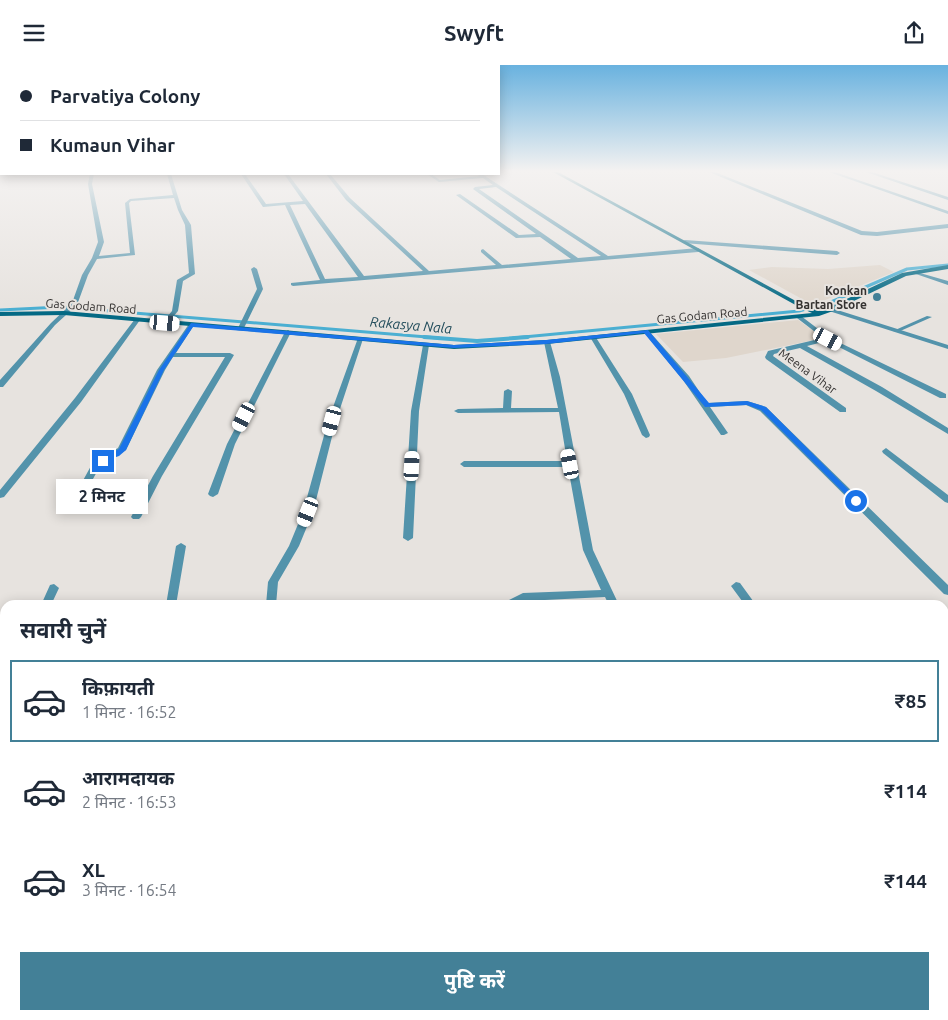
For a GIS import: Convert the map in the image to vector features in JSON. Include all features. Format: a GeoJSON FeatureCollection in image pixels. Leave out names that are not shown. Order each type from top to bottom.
{"type":"FeatureCollection","features":[{"type":"Feature","properties":{"kind":"main road"},"geometry":{"type":"LineString","coordinates":[[638,217],[806,309],[819,314]]}},
{"type":"Feature","properties":{"kind":"main road","name":"Gas Godam Road"},"geometry":{"type":"LineString","coordinates":[[0,314],[69,309],[137,320],[169,319],[191,325],[243,325],[288,332],[454,347],[546,342],[819,314],[832,310],[876,287],[915,271],[946,269]]}},
{"type":"Feature","properties":{"kind":"street"},"geometry":{"type":"LineString","coordinates":[[0,385],[52,324],[69,309],[101,242],[97,217]]}},
{"type":"Feature","properties":{"kind":"street"},"geometry":{"type":"LineString","coordinates":[[95,258],[133,254],[129,217]]}},
{"type":"Feature","properties":{"kind":"street"},"geometry":{"type":"LineString","coordinates":[[169,319],[175,311],[180,280],[192,274],[188,225],[185,217]]}},
{"type":"Feature","properties":{"kind":"street"},"geometry":{"type":"LineString","coordinates":[[294,217],[323,281]]}},
{"type":"Feature","properties":{"kind":"street"},"geometry":{"type":"LineString","coordinates":[[317,217],[362,278]]}},
{"type":"Feature","properties":{"kind":"street"},"geometry":{"type":"LineString","coordinates":[[367,217],[428,273]]}},
{"type":"Feature","properties":{"kind":"street"},"geometry":{"type":"LineString","coordinates":[[489,217],[518,237],[541,235]]}},
{"type":"Feature","properties":{"kind":"street"},"geometry":{"type":"LineString","coordinates":[[515,217],[578,261]]}},
{"type":"Feature","properties":{"kind":"street"},"geometry":{"type":"LineString","coordinates":[[544,217],[607,258]]}},
{"type":"Feature","properties":{"kind":"street"},"geometry":{"type":"LineString","coordinates":[[821,217],[861,233],[877,234],[948,226]]}},
{"type":"Feature","properties":{"kind":"street"},"geometry":{"type":"LineString","coordinates":[[685,242],[837,253]]}},
{"type":"Feature","properties":{"kind":"street"},"geometry":{"type":"LineString","coordinates":[[293,284],[698,250]]}},
{"type":"Feature","properties":{"kind":"street"},"geometry":{"type":"LineString","coordinates":[[483,251],[500,266]]}},
{"type":"Feature","properties":{"kind":"street"},"geometry":{"type":"LineString","coordinates":[[243,325],[260,289],[254,269]]}},
{"type":"Feature","properties":{"kind":"street"},"geometry":{"type":"LineString","coordinates":[[915,271],[948,283]]}},
{"type":"Feature","properties":{"kind":"street"},"geometry":{"type":"LineString","coordinates":[[832,310],[948,347]]}},
{"type":"Feature","properties":{"kind":"street"},"geometry":{"type":"LineString","coordinates":[[799,317],[828,339],[943,396]]}},
{"type":"Feature","properties":{"kind":"street"},"geometry":{"type":"LineString","coordinates":[[896,331],[928,317]]}},
{"type":"Feature","properties":{"kind":"street"},"geometry":{"type":"LineString","coordinates":[[1,495],[78,400],[137,320]]}},
{"type":"Feature","properties":{"kind":"street"},"geometry":{"type":"LineString","coordinates":[[85,486],[95,466],[122,450],[162,370],[191,325]]}},
{"type":"Feature","properties":{"kind":"street"},"geometry":{"type":"LineString","coordinates":[[646,331],[707,405],[724,433]]}},
{"type":"Feature","properties":{"kind":"street"},"geometry":{"type":"LineString","coordinates":[[213,495],[231,444],[288,332]]}},
{"type":"Feature","properties":{"kind":"street"},"geometry":{"type":"LineString","coordinates":[[593,337],[628,394],[646,435]]}},
{"type":"Feature","properties":{"kind":"street"},"geometry":{"type":"LineString","coordinates":[[272,600],[273,582],[294,546],[308,512],[332,421],[360,339]]}},
{"type":"Feature","properties":{"kind":"street","name":"Meena Vihar"},"geometry":{"type":"LineString","coordinates":[[828,339],[771,353],[769,357],[843,410]]}},
{"type":"Feature","properties":{"kind":"street"},"geometry":{"type":"LineString","coordinates":[[546,342],[556,377],[560,410],[588,550],[611,600]]}},
{"type":"Feature","properties":{"kind":"street"},"geometry":{"type":"LineString","coordinates":[[408,538],[415,411],[426,345]]}},
{"type":"Feature","properties":{"kind":"street"},"geometry":{"type":"LineString","coordinates":[[802,346],[879,389],[948,431]]}},
{"type":"Feature","properties":{"kind":"street"},"geometry":{"type":"LineString","coordinates":[[136,517],[153,481],[206,400],[230,355],[172,355]]}},
{"type":"Feature","properties":{"kind":"street"},"geometry":{"type":"LineString","coordinates":[[507,410],[508,391]]}},
{"type":"Feature","properties":{"kind":"street"},"geometry":{"type":"LineString","coordinates":[[707,405],[747,403],[763,409],[948,591]]}},
{"type":"Feature","properties":{"kind":"street"},"geometry":{"type":"LineString","coordinates":[[458,411],[560,410]]}},
{"type":"Feature","properties":{"kind":"street"},"geometry":{"type":"LineString","coordinates":[[886,451],[948,500]]}},
{"type":"Feature","properties":{"kind":"street"},"geometry":{"type":"LineString","coordinates":[[464,464],[570,464]]}},
{"type":"Feature","properties":{"kind":"street"},"geometry":{"type":"LineString","coordinates":[[172,600],[181,546]]}},
{"type":"Feature","properties":{"kind":"street"},"geometry":{"type":"LineString","coordinates":[[736,586],[747,600]]}},
{"type":"Feature","properties":{"kind":"street"},"geometry":{"type":"LineString","coordinates":[[48,600],[54,588]]}},
{"type":"Feature","properties":{"kind":"street"},"geometry":{"type":"LineString","coordinates":[[518,600],[523,597],[607,593]]}},
{"type":"Feature","properties":{"kind":"shaded area"},"geometry":{"type":"Polygon","coordinates":[[[880,265],[894,272],[813,305],[749,270],[772,267],[828,269],[880,265]]]}},
{"type":"Feature","properties":{"kind":"shaded area"},"geometry":{"type":"Polygon","coordinates":[[[798,320],[824,338],[726,358],[683,362],[656,334],[798,320]]]}},
{"type":"Feature","properties":{"kind":"waterway","name":"Rakasya Nala"},"geometry":{"type":"LineString","coordinates":[[513,338],[799,311],[831,302],[907,269],[948,265]]}},
{"type":"Feature","properties":{"kind":"waterway","name":"Rakasya Nala"},"geometry":{"type":"LineString","coordinates":[[0,310],[61,307],[439,338]]}},
{"type":"Feature","properties":{"kind":"waterway","name":"Rakasya Nala"},"geometry":{"type":"LineString","coordinates":[[424,337],[477,341],[528,337]]}},
{"type":"Feature","properties":{"kind":"place","name":"Konkan Bartan Store"},"geometry":{"type":"Point","coordinates":[877,297]}},
{"type":"Feature","properties":{"kind":"route"},"geometry":{"type":"LineString","coordinates":[[103,461],[117,455],[122,450],[162,370],[191,325],[454,347],[546,342],[646,331],[707,405],[747,403],[757,405],[856,501]]}}]}
